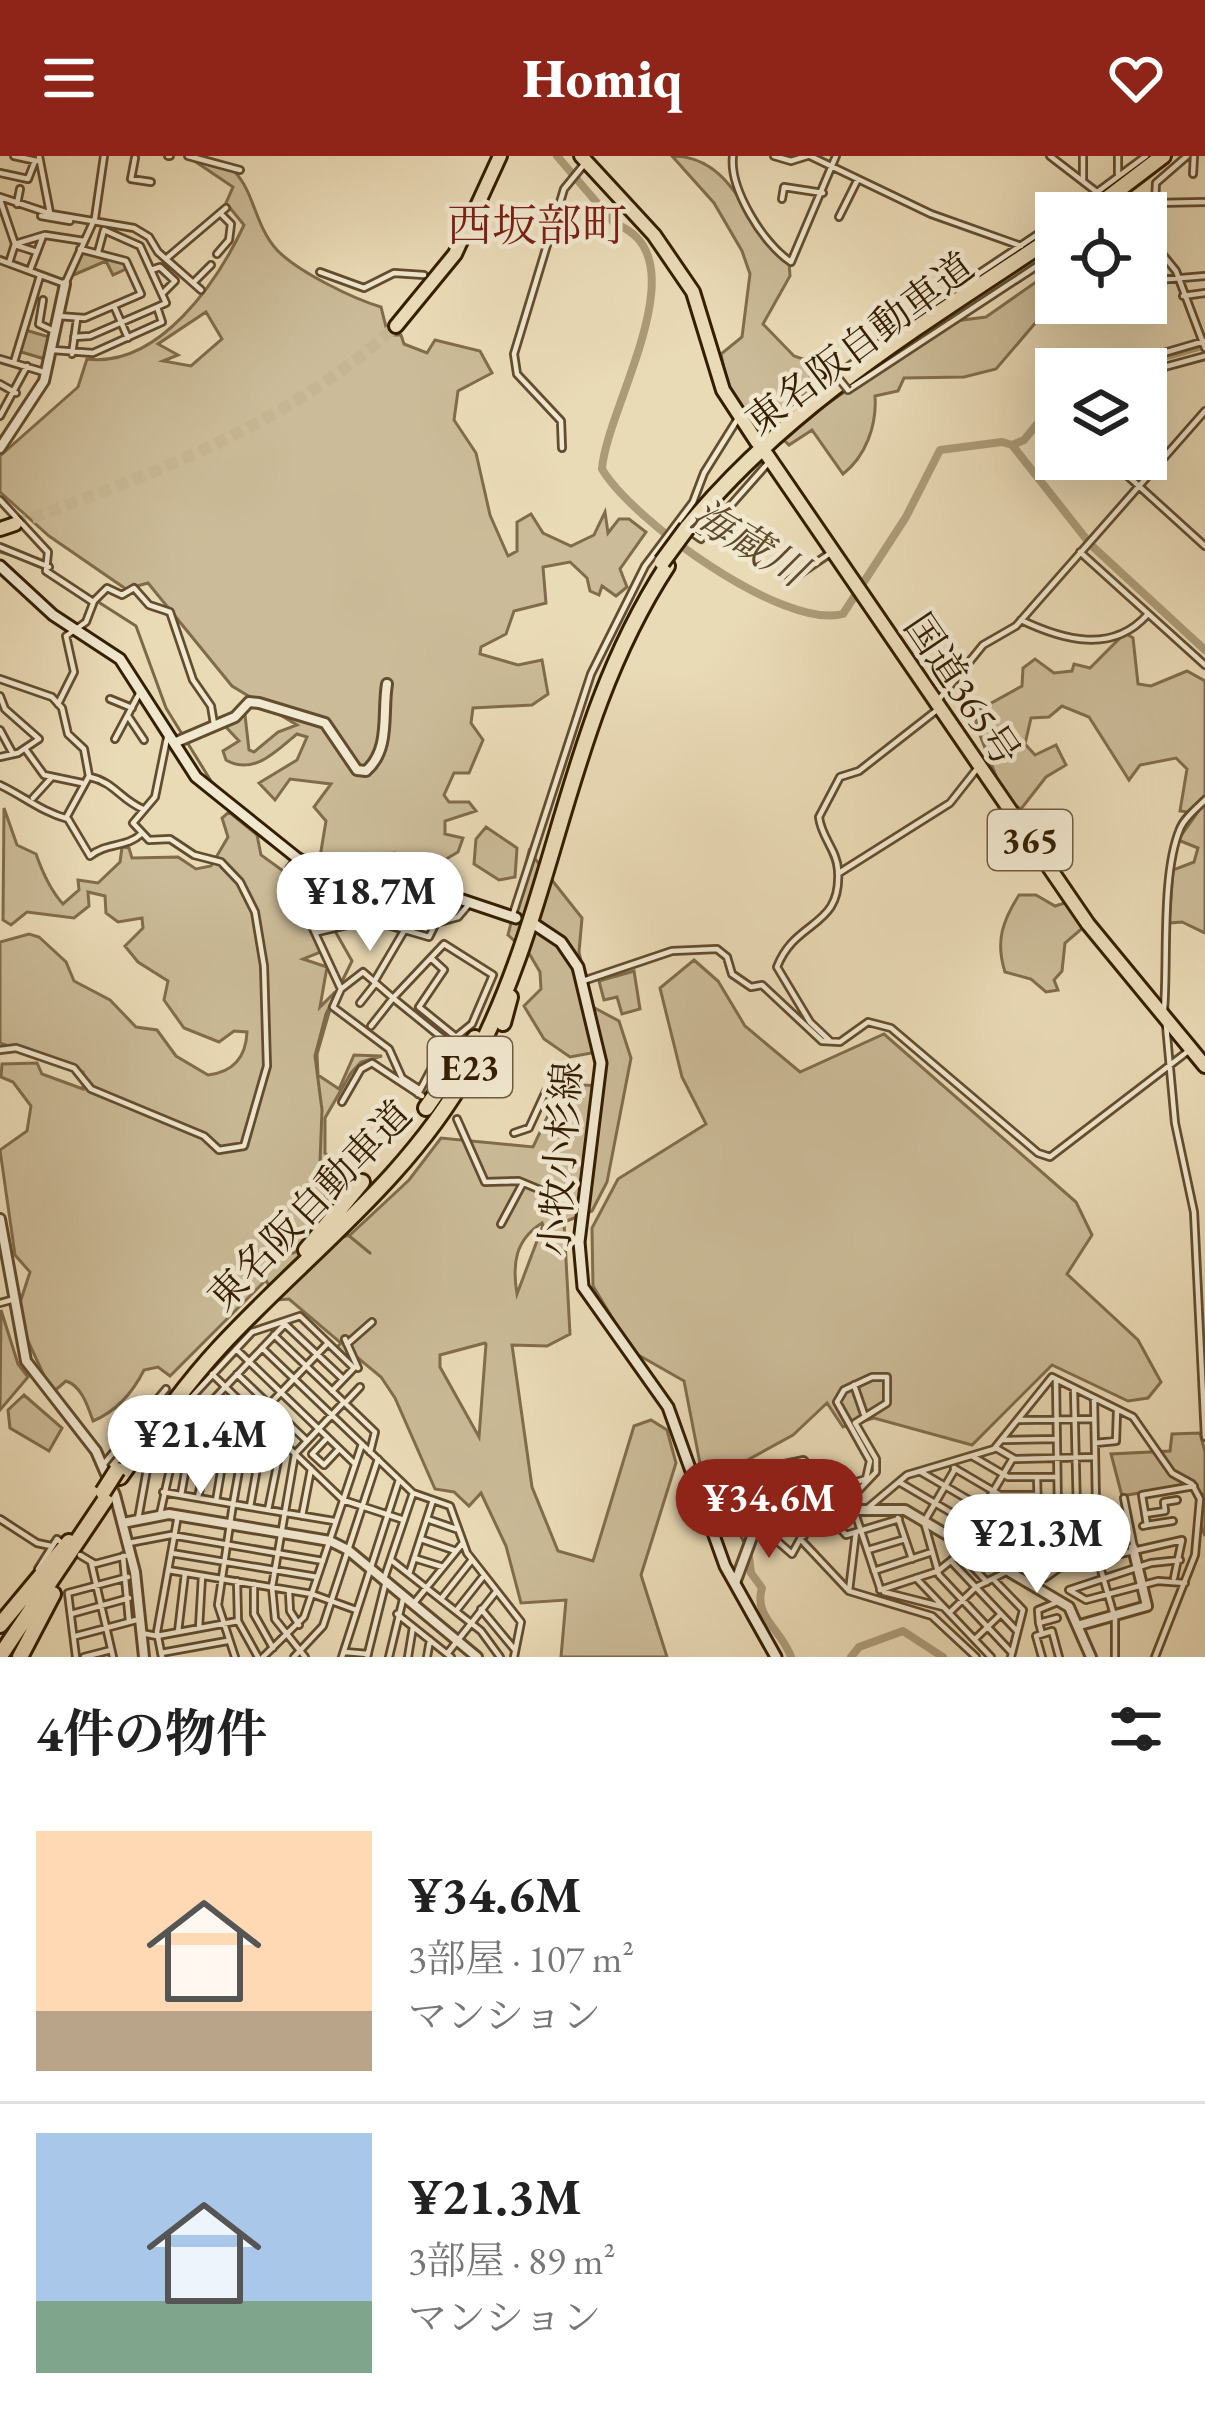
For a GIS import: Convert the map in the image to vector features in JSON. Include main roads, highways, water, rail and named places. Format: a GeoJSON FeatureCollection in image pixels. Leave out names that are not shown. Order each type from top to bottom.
{"type":"FeatureCollection","features":[{"type":"Feature","properties":{"kind":"highway"},"geometry":{"type":"LineString","coordinates":[[396,326],[455,254],[500,156]]}},
{"type":"Feature","properties":{"kind":"highway"},"geometry":{"type":"LineString","coordinates":[[584,161],[654,235],[693,292],[723,390],[756,440]]}},
{"type":"Feature","properties":{"kind":"highway"},"geometry":{"type":"LineString","coordinates":[[1133,192],[1169,161]]}},
{"type":"Feature","properties":{"kind":"highway"},"geometry":{"type":"LineString","coordinates":[[1121,192],[1169,161]]}},
{"type":"Feature","properties":{"kind":"highway","name":"東名阪自動車道"},"geometry":{"type":"LineString","coordinates":[[114,1470],[210,1359],[380,1189],[436,1122],[471,1065],[498,1007],[533,905],[590,718],[683,526],[745,463],[833,386],[1035,252]]}},
{"type":"Feature","properties":{"kind":"highway","name":"国道365号"},"geometry":{"type":"LineString","coordinates":[[769,458],[1088,925],[1205,1066]]}},
{"type":"Feature","properties":{"kind":"highway"},"geometry":{"type":"LineString","coordinates":[[0,529],[15,524]]}},
{"type":"Feature","properties":{"kind":"highway","name":"東名阪自動車道"},"geometry":{"type":"LineString","coordinates":[[0,1655],[105,1494],[114,1470],[182,1378],[418,1134],[484,1022],[583,716],[618,637],[664,564]]}},
{"type":"Feature","properties":{"kind":"highway"},"geometry":{"type":"LineString","coordinates":[[503,1023],[533,905]]}},
{"type":"Feature","properties":{"kind":"highway"},"geometry":{"type":"LineString","coordinates":[[421,1097],[484,1022]]}},
{"type":"Feature","properties":{"kind":"highway"},"geometry":{"type":"LineString","coordinates":[[380,1189],[456,1115]]}},
{"type":"Feature","properties":{"kind":"highway"},"geometry":{"type":"LineString","coordinates":[[295,1263],[362,1182]]}},
{"type":"Feature","properties":{"kind":"highway"},"geometry":{"type":"LineString","coordinates":[[0,1620],[90,1518]]}},
{"type":"Feature","properties":{"kind":"highway"},"geometry":{"type":"LineString","coordinates":[[20,1657],[90,1518]]}},
{"type":"Feature","properties":{"kind":"highway","name":"東名阪自動車道"},"geometry":{"type":"LineString","coordinates":[[0,1645],[90,1518]]}},
{"type":"Feature","properties":{"kind":"main road"},"geometry":{"type":"LineString","coordinates":[[2,574],[120,659],[202,784],[295,859],[312,866],[367,871],[514,918]]}},
{"type":"Feature","properties":{"kind":"main road","name":"小牧小杉線"},"geometry":{"type":"LineString","coordinates":[[534,924],[561,942],[583,981],[601,1063],[579,1246],[585,1292],[664,1401],[735,1583],[776,1657]]}},
{"type":"Feature","properties":{"kind":"waterway","name":"海蔵川"},"geometry":{"type":"LineString","coordinates":[[557,156],[615,224],[640,241],[651,267],[651,299],[643,335],[602,469],[619,491],[676,542],[748,589],[784,605],[817,614],[843,614],[906,517],[940,450],[1002,442],[1012,445],[1091,545],[1205,650]]}},
{"type":"Feature","properties":{"kind":"waterway"},"geometry":{"type":"LineString","coordinates":[[1167,356],[1205,345]]}},
{"type":"Feature","properties":{"kind":"waterway"},"geometry":{"type":"LineString","coordinates":[[1012,445],[1035,427]]}},
{"type":"Feature","properties":{"kind":"waterway"},"geometry":{"type":"LineString","coordinates":[[0,552],[33,562]]}},
{"type":"Feature","properties":{"kind":"waterway"},"geometry":{"type":"LineString","coordinates":[[67,582],[136,626],[166,708],[211,781],[235,803]]}},
{"type":"Feature","properties":{"kind":"waterway"},"geometry":{"type":"LineString","coordinates":[[296,861],[331,925]]}},
{"type":"Feature","properties":{"kind":"waterway"},"geometry":{"type":"LineString","coordinates":[[329,1209],[320,1162],[322,1110],[315,1056],[326,1014],[352,961],[335,931]]}},
{"type":"Feature","properties":{"kind":"waterway"},"geometry":{"type":"LineString","coordinates":[[348,1235],[370,1253]]}},
{"type":"Feature","properties":{"kind":"waterway"},"geometry":{"type":"LineString","coordinates":[[740,1505],[727,1511],[744,1542]]}},
{"type":"Feature","properties":{"kind":"waterway"},"geometry":{"type":"LineString","coordinates":[[119,1527],[132,1580],[139,1657]]}},
{"type":"Feature","properties":{"kind":"waterway"},"geometry":{"type":"LineString","coordinates":[[749,1557],[751,1573],[762,1588],[761,1607],[791,1657]]}},
{"type":"Feature","properties":{"kind":"waterway"},"geometry":{"type":"LineString","coordinates":[[1016,1571],[1027,1577]]}},
{"type":"Feature","properties":{"kind":"waterway"},"geometry":{"type":"LineString","coordinates":[[851,1657],[859,1647],[903,1631],[943,1657]]}},
{"type":"Feature","properties":{"kind":"tunnel"},"geometry":{"type":"LineString","coordinates":[[15,524],[216,444],[311,392],[396,326]]}},
{"type":"Feature","properties":{"kind":"district","name":"西坂部町"},"geometry":{"type":"Point","coordinates":[537,225]}}]}
